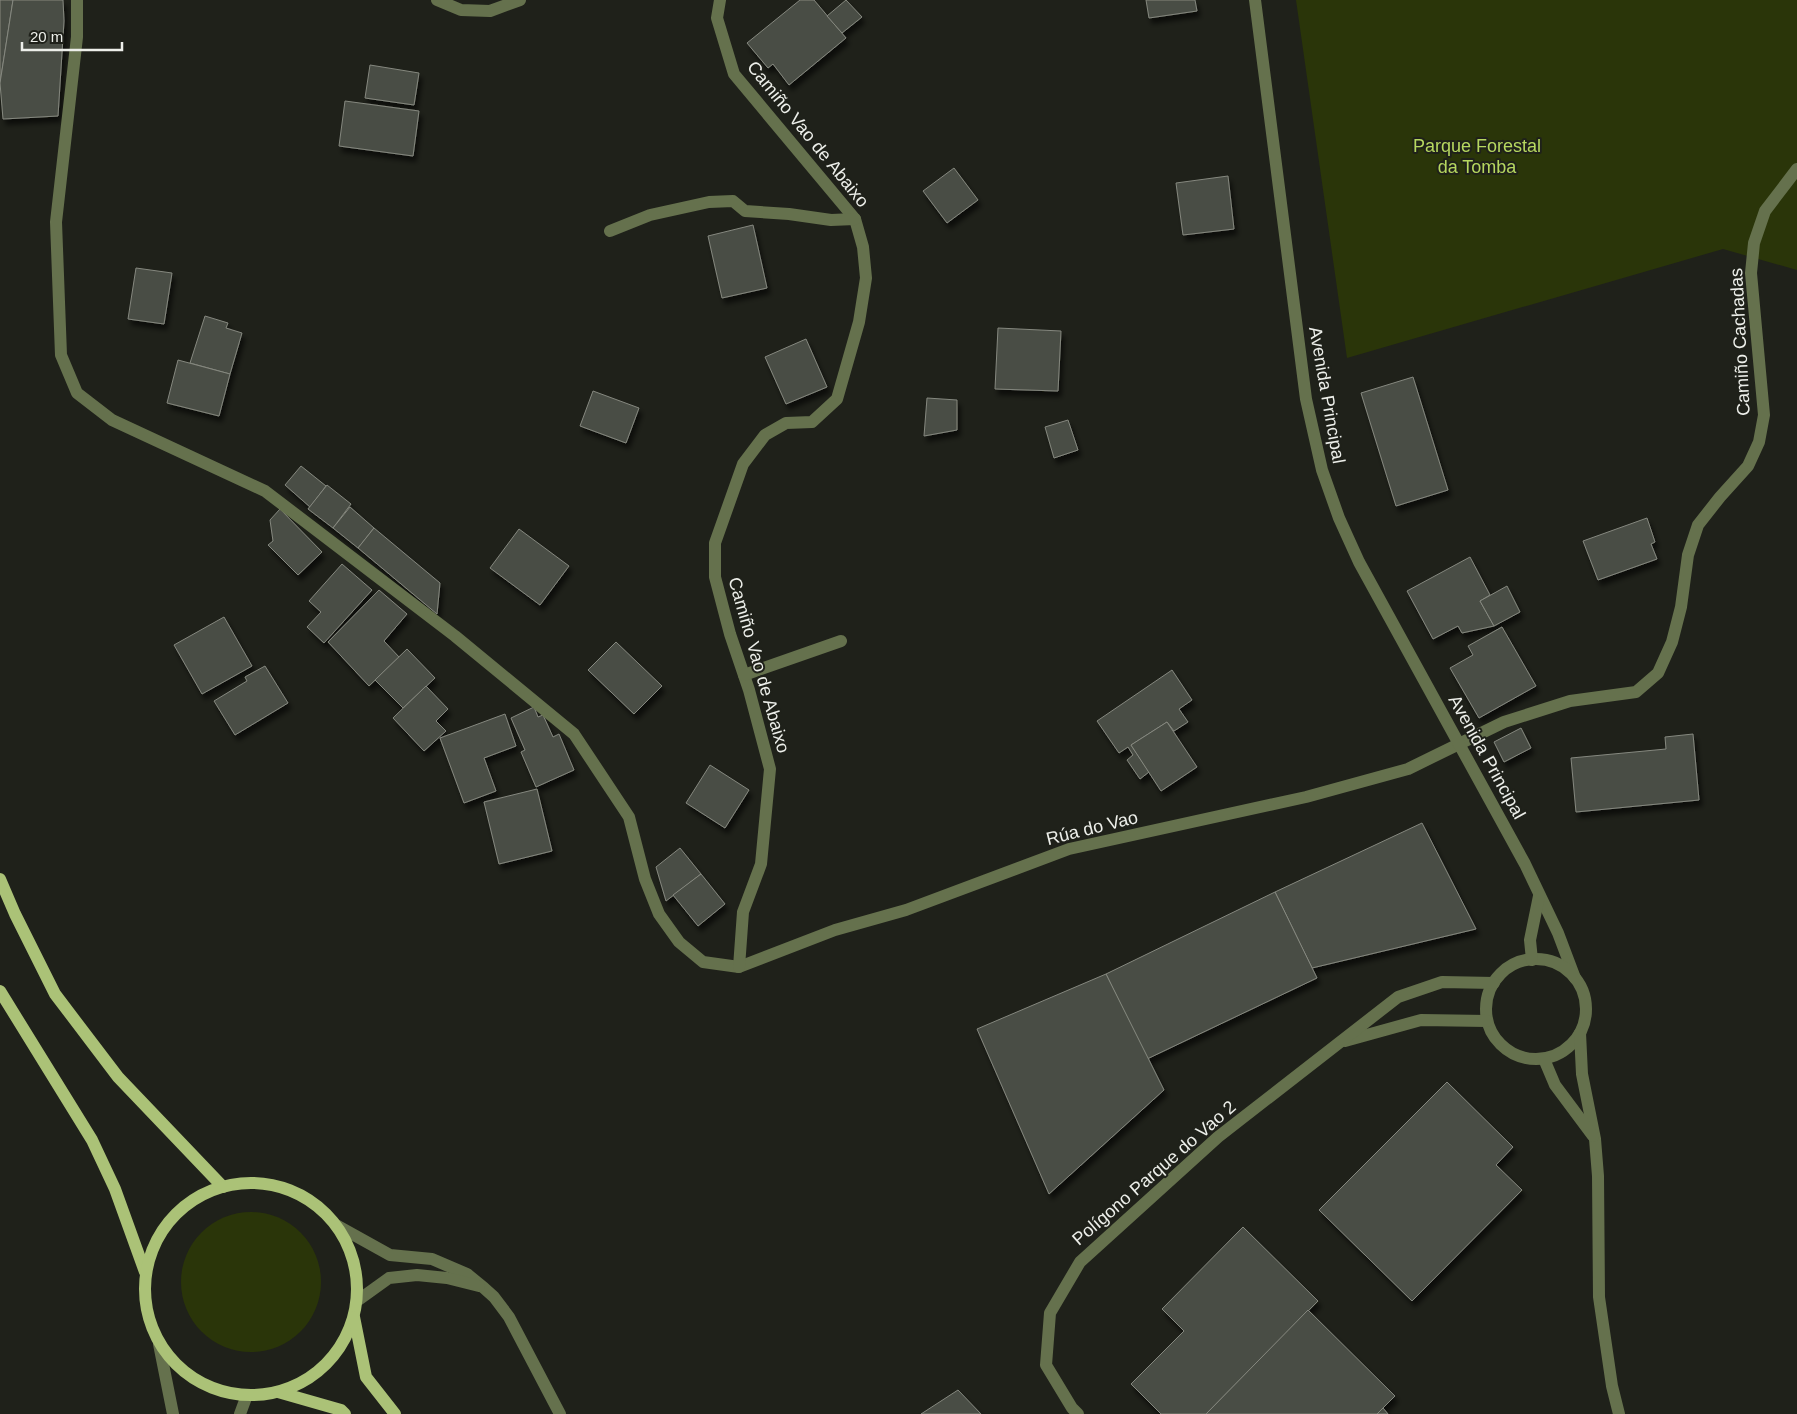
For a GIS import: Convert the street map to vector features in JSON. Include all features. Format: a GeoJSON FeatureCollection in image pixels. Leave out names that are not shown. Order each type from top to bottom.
{"type":"FeatureCollection","features":[{"type":"Feature","properties":{"kind":"main road"},"geometry":{"type":"LineString","coordinates":[[0,879],[15,914],[55,994],[118,1077],[223,1187]]}},
{"type":"Feature","properties":{"kind":"main road"},"geometry":{"type":"LineString","coordinates":[[0,990],[92,1140],[115,1189],[145,1272]]}},
{"type":"Feature","properties":{"kind":"main road"},"geometry":{"type":"LineString","coordinates":[[255,1183],[286,1188],[314,1203],[336,1225],[350,1248],[356,1274],[357,1301],[354,1317],[343,1342],[326,1364],[304,1381],[278,1392],[246,1395],[212,1388],[182,1370],[159,1344],[149,1321],[144,1297],[145,1272],[155,1243],[172,1218],[195,1198],[223,1187],[255,1183]]}},
{"type":"Feature","properties":{"kind":"main road"},"geometry":{"type":"LineString","coordinates":[[354,1317],[366,1377],[394,1414]]}},
{"type":"Feature","properties":{"kind":"main road"},"geometry":{"type":"LineString","coordinates":[[278,1392],[341,1410],[345,1414]]}},
{"type":"Feature","properties":{"kind":"street"},"geometry":{"type":"LineString","coordinates":[[77,0],[78,36],[56,222],[61,355],[77,393],[112,420],[265,491],[455,636],[574,734],[629,817],[648,888],[659,914],[679,942],[704,962],[739,967]]}},
{"type":"Feature","properties":{"kind":"street"},"geometry":{"type":"LineString","coordinates":[[437,0],[461,10],[490,11],[520,0]]}},
{"type":"Feature","properties":{"kind":"street","name":"Camiño Vao de Abaixo"},"geometry":{"type":"LineString","coordinates":[[720,0],[717,18],[734,74],[855,219],[863,247],[866,278],[859,322],[837,399],[812,422],[786,423],[766,435],[743,464],[716,542],[715,577],[770,769],[760,864],[743,912],[739,967]]}},
{"type":"Feature","properties":{"kind":"street","name":"Avenida Principal"},"geometry":{"type":"LineString","coordinates":[[1255,0],[1306,399],[1322,470],[1339,518],[1359,562],[1525,864],[1558,933],[1575,978]]}},
{"type":"Feature","properties":{"kind":"street","name":"Camiño Cachadas"},"geometry":{"type":"LineString","coordinates":[[1460,745],[1504,722],[1570,701],[1636,692],[1658,673],[1674,633],[1681,607],[1688,556],[1698,525],[1748,466],[1759,442],[1764,415],[1751,273],[1754,243],[1765,212],[1797,169]]}},
{"type":"Feature","properties":{"kind":"street"},"geometry":{"type":"LineString","coordinates":[[610,231],[650,215],[717,202],[733,201],[744,211],[790,214],[831,220],[855,219]]}},
{"type":"Feature","properties":{"kind":"street"},"geometry":{"type":"LineString","coordinates":[[744,675],[841,641]]}},
{"type":"Feature","properties":{"kind":"street","name":"Rúa do Vao"},"geometry":{"type":"LineString","coordinates":[[739,967],[835,930],[906,910],[1069,849],[1315,794],[1408,770],[1460,745]]}},
{"type":"Feature","properties":{"kind":"street"},"geometry":{"type":"LineString","coordinates":[[1532,960],[1530,940],[1539,896]]}},
{"type":"Feature","properties":{"kind":"street"},"geometry":{"type":"LineString","coordinates":[[1532,960],[1548,961],[1563,967],[1575,978],[1584,995],[1586,1014],[1580,1033],[1571,1045],[1558,1054],[1544,1059],[1525,1058],[1508,1051],[1495,1038],[1487,1021],[1488,995],[1501,974],[1510,967],[1520,962],[1532,960]]}},
{"type":"Feature","properties":{"kind":"street","name":"Polígono Parque do Vao 2"},"geometry":{"type":"LineString","coordinates":[[1078,1414],[1072,1408],[1046,1365],[1050,1313],[1080,1262],[1218,1137],[1398,997],[1442,982],[1494,983]]}},
{"type":"Feature","properties":{"kind":"street"},"geometry":{"type":"LineString","coordinates":[[1338,1043],[1421,1020],[1487,1021]]}},
{"type":"Feature","properties":{"kind":"street"},"geometry":{"type":"LineString","coordinates":[[1580,1033],[1582,1074],[1596,1139],[1599,1297],[1612,1386],[1619,1414]]}},
{"type":"Feature","properties":{"kind":"street"},"geometry":{"type":"LineString","coordinates":[[1544,1059],[1556,1085],[1596,1139]]}},
{"type":"Feature","properties":{"kind":"street"},"geometry":{"type":"LineString","coordinates":[[336,1225],[390,1254],[432,1259],[467,1274],[484,1288],[508,1317],[560,1414]]}},
{"type":"Feature","properties":{"kind":"street"},"geometry":{"type":"LineString","coordinates":[[357,1301],[389,1278],[417,1274],[447,1278],[484,1288]]}},
{"type":"Feature","properties":{"kind":"street"},"geometry":{"type":"LineString","coordinates":[[159,1344],[173,1414]]}},
{"type":"Feature","properties":{"kind":"street"},"geometry":{"type":"LineString","coordinates":[[240,1414],[246,1395]]}},
{"type":"Feature","properties":{"kind":"green space","name":"Parque Forestal da Tomba"},"geometry":{"type":"Polygon","coordinates":[[[1296,0],[1797,0],[1797,270],[1723,249],[1347,358],[1296,0]]]}},
{"type":"Feature","properties":{"kind":"green space"},"geometry":{"type":"Polygon","coordinates":[[[251,1212],[278,1218],[290,1224],[300,1233],[309,1243],[315,1255],[321,1282],[315,1309],[309,1321],[300,1331],[290,1340],[278,1346],[251,1352],[224,1346],[212,1340],[202,1331],[193,1321],[187,1309],[181,1282],[187,1255],[193,1243],[202,1233],[212,1224],[224,1218],[251,1212]]]}},
{"type":"Feature","properties":{"kind":"building"},"geometry":{"type":"Polygon","coordinates":[[[0,0],[13,0],[0,83],[0,0]]]}},
{"type":"Feature","properties":{"kind":"building"},"geometry":{"type":"Polygon","coordinates":[[[13,0],[63,0],[64,21],[58,116],[3,119],[0,83],[13,0]]]}},
{"type":"Feature","properties":{"kind":"building"},"geometry":{"type":"Polygon","coordinates":[[[800,0],[814,0],[846,38],[789,85],[773,64],[768,68],[747,43],[800,0]]]}},
{"type":"Feature","properties":{"kind":"building"},"geometry":{"type":"Polygon","coordinates":[[[846,0],[862,17],[842,33],[827,16],[846,0]]]}},
{"type":"Feature","properties":{"kind":"building"},"geometry":{"type":"Polygon","coordinates":[[[1146,0],[1195,0],[1197,11],[1149,18],[1146,0]]]}},
{"type":"Feature","properties":{"kind":"building"},"geometry":{"type":"Polygon","coordinates":[[[370,65],[419,73],[414,105],[365,98],[370,65]]]}},
{"type":"Feature","properties":{"kind":"building"},"geometry":{"type":"Polygon","coordinates":[[[345,101],[419,111],[413,156],[339,146],[345,101]]]}},
{"type":"Feature","properties":{"kind":"building"},"geometry":{"type":"Polygon","coordinates":[[[954,168],[978,200],[947,223],[923,191],[954,168]]]}},
{"type":"Feature","properties":{"kind":"building"},"geometry":{"type":"Polygon","coordinates":[[[1228,176],[1234,229],[1183,235],[1176,183],[1228,176]]]}},
{"type":"Feature","properties":{"kind":"building"},"geometry":{"type":"Polygon","coordinates":[[[753,225],[767,288],[722,298],[708,236],[753,225]]]}},
{"type":"Feature","properties":{"kind":"building"},"geometry":{"type":"Polygon","coordinates":[[[136,268],[172,273],[164,324],[128,319],[136,268]]]}},
{"type":"Feature","properties":{"kind":"building"},"geometry":{"type":"Polygon","coordinates":[[[205,316],[228,323],[226,328],[242,333],[230,374],[190,363],[205,316]]]}},
{"type":"Feature","properties":{"kind":"building"},"geometry":{"type":"Polygon","coordinates":[[[998,328],[1061,331],[1058,391],[995,389],[998,328]]]}},
{"type":"Feature","properties":{"kind":"building"},"geometry":{"type":"Polygon","coordinates":[[[806,339],[827,387],[786,404],[765,357],[806,339]]]}},
{"type":"Feature","properties":{"kind":"building"},"geometry":{"type":"Polygon","coordinates":[[[178,360],[230,374],[219,416],[167,403],[178,360]]]}},
{"type":"Feature","properties":{"kind":"building"},"geometry":{"type":"Polygon","coordinates":[[[1413,377],[1448,490],[1396,506],[1361,393],[1413,377]]]}},
{"type":"Feature","properties":{"kind":"building"},"geometry":{"type":"Polygon","coordinates":[[[593,391],[639,408],[626,443],[580,426],[593,391]]]}},
{"type":"Feature","properties":{"kind":"building"},"geometry":{"type":"Polygon","coordinates":[[[927,398],[957,400],[957,430],[924,436],[927,398]]]}},
{"type":"Feature","properties":{"kind":"building"},"geometry":{"type":"Polygon","coordinates":[[[1068,420],[1078,450],[1054,458],[1045,427],[1068,420]]]}},
{"type":"Feature","properties":{"kind":"building"},"geometry":{"type":"Polygon","coordinates":[[[301,466],[326,486],[310,507],[285,485],[301,466]]]}},
{"type":"Feature","properties":{"kind":"building"},"geometry":{"type":"Polygon","coordinates":[[[327,485],[351,504],[333,528],[308,509],[327,485]]]}},
{"type":"Feature","properties":{"kind":"building"},"geometry":{"type":"Polygon","coordinates":[[[350,507],[374,528],[358,548],[333,528],[350,507]]]}},
{"type":"Feature","properties":{"kind":"building"},"geometry":{"type":"Polygon","coordinates":[[[280,509],[322,552],[298,575],[268,545],[273,541],[270,520],[280,509]]]}},
{"type":"Feature","properties":{"kind":"building"},"geometry":{"type":"Polygon","coordinates":[[[1647,518],[1655,542],[1651,544],[1657,559],[1598,580],[1583,541],[1647,518]]]}},
{"type":"Feature","properties":{"kind":"building"},"geometry":{"type":"Polygon","coordinates":[[[374,528],[440,583],[437,614],[358,548],[374,528]]]}},
{"type":"Feature","properties":{"kind":"building"},"geometry":{"type":"Polygon","coordinates":[[[519,529],[569,566],[540,605],[490,568],[519,529]]]}},
{"type":"Feature","properties":{"kind":"building"},"geometry":{"type":"Polygon","coordinates":[[[1470,557],[1490,595],[1480,601],[1494,626],[1462,633],[1458,626],[1433,639],[1407,591],[1470,557]]]}},
{"type":"Feature","properties":{"kind":"building"},"geometry":{"type":"Polygon","coordinates":[[[342,564],[372,590],[324,643],[307,627],[321,612],[309,601],[342,564]]]}},
{"type":"Feature","properties":{"kind":"building"},"geometry":{"type":"Polygon","coordinates":[[[1507,586],[1520,612],[1494,626],[1480,601],[1507,586]]]}},
{"type":"Feature","properties":{"kind":"building"},"geometry":{"type":"Polygon","coordinates":[[[379,590],[407,614],[384,641],[399,657],[369,686],[328,642],[379,590]]]}},
{"type":"Feature","properties":{"kind":"building"},"geometry":{"type":"Polygon","coordinates":[[[224,617],[252,666],[202,694],[174,645],[224,617]]]}},
{"type":"Feature","properties":{"kind":"building"},"geometry":{"type":"Polygon","coordinates":[[[1502,627],[1536,686],[1479,718],[1450,668],[1473,655],[1468,646],[1502,627]]]}},
{"type":"Feature","properties":{"kind":"building"},"geometry":{"type":"Polygon","coordinates":[[[616,642],[662,686],[634,714],[588,670],[616,642]]]}},
{"type":"Feature","properties":{"kind":"building"},"geometry":{"type":"Polygon","coordinates":[[[407,649],[435,678],[403,708],[375,680],[407,649]]]}},
{"type":"Feature","properties":{"kind":"building"},"geometry":{"type":"Polygon","coordinates":[[[265,666],[288,703],[235,735],[214,701],[247,681],[245,677],[265,666]]]}},
{"type":"Feature","properties":{"kind":"building"},"geometry":{"type":"Polygon","coordinates":[[[1172,670],[1192,700],[1179,709],[1188,722],[1174,731],[1167,722],[1131,745],[1149,772],[1140,779],[1127,760],[1133,755],[1128,747],[1119,753],[1097,721],[1172,670]]]}},
{"type":"Feature","properties":{"kind":"building"},"geometry":{"type":"Polygon","coordinates":[[[426,686],[448,709],[436,721],[446,731],[424,751],[393,718],[426,686]]]}},
{"type":"Feature","properties":{"kind":"building"},"geometry":{"type":"Polygon","coordinates":[[[534,707],[538,717],[543,715],[553,737],[559,734],[574,770],[536,787],[521,752],[525,750],[511,718],[534,707]]]}},
{"type":"Feature","properties":{"kind":"building"},"geometry":{"type":"Polygon","coordinates":[[[505,714],[516,746],[484,758],[496,791],[464,803],[440,738],[505,714]]]}},
{"type":"Feature","properties":{"kind":"building"},"geometry":{"type":"Polygon","coordinates":[[[1167,722],[1197,767],[1161,791],[1131,745],[1167,722]]]}},
{"type":"Feature","properties":{"kind":"building"},"geometry":{"type":"Polygon","coordinates":[[[1521,728],[1531,748],[1504,762],[1494,742],[1521,728]]]}},
{"type":"Feature","properties":{"kind":"building"},"geometry":{"type":"Polygon","coordinates":[[[1693,734],[1699,800],[1576,812],[1571,758],[1666,749],[1665,737],[1693,734]]]}},
{"type":"Feature","properties":{"kind":"building"},"geometry":{"type":"Polygon","coordinates":[[[710,765],[749,790],[725,828],[686,803],[710,765]]]}},
{"type":"Feature","properties":{"kind":"building"},"geometry":{"type":"Polygon","coordinates":[[[537,789],[552,851],[499,864],[484,802],[537,789]]]}},
{"type":"Feature","properties":{"kind":"building"},"geometry":{"type":"Polygon","coordinates":[[[1422,823],[1476,929],[1312,968],[1275,892],[1422,823]]]}},
{"type":"Feature","properties":{"kind":"building"},"geometry":{"type":"Polygon","coordinates":[[[680,848],[701,874],[666,901],[656,867],[680,848]]]}},
{"type":"Feature","properties":{"kind":"building"},"geometry":{"type":"Polygon","coordinates":[[[701,874],[725,904],[698,926],[673,895],[701,874]]]}},
{"type":"Feature","properties":{"kind":"building"},"geometry":{"type":"Polygon","coordinates":[[[1275,892],[1317,978],[1147,1059],[1106,974],[1275,892]]]}},
{"type":"Feature","properties":{"kind":"building"},"geometry":{"type":"Polygon","coordinates":[[[1106,974],[1164,1090],[1049,1194],[977,1029],[1106,974]]]}},
{"type":"Feature","properties":{"kind":"building"},"geometry":{"type":"Polygon","coordinates":[[[1447,1082],[1513,1147],[1496,1165],[1522,1190],[1412,1301],[1319,1210],[1447,1082]]]}},
{"type":"Feature","properties":{"kind":"building"},"geometry":{"type":"Polygon","coordinates":[[[1243,1227],[1318,1301],[1206,1414],[1161,1414],[1131,1384],[1184,1331],[1162,1309],[1243,1227]]]}},
{"type":"Feature","properties":{"kind":"building"},"geometry":{"type":"Polygon","coordinates":[[[1308,1310],[1395,1396],[1377,1414],[1206,1414],[1308,1310]]]}},
{"type":"Feature","properties":{"kind":"building"},"geometry":{"type":"Polygon","coordinates":[[[958,1390],[981,1414],[921,1414],[958,1390]]]}},
{"type":"Feature","properties":{"kind":"building"},"geometry":{"type":"Polygon","coordinates":[[[1383,1408],[1388,1414],[1377,1414],[1383,1408]]]}}]}
